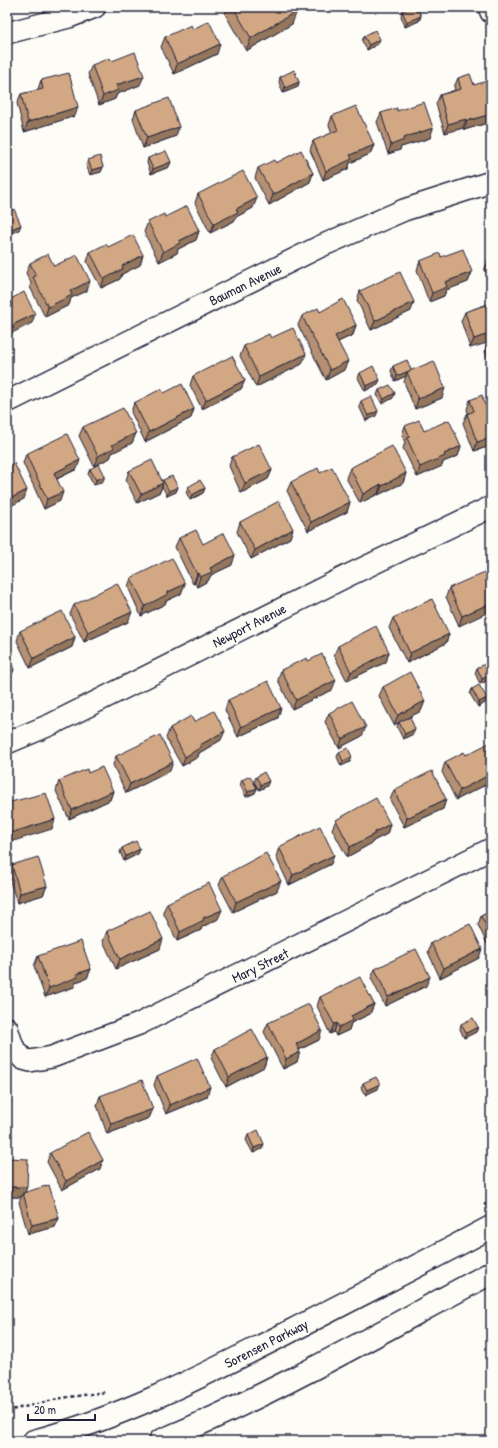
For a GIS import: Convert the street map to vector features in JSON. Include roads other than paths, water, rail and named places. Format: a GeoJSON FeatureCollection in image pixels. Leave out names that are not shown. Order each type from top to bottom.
{"type":"FeatureCollection","features":[{"type":"Feature","properties":{"kind":"main road","name":"Sorensen Parkway"},"geometry":{"type":"LineString","coordinates":[[34,1441],[87,1425],[123,1412],[186,1385],[491,1227]]}},
{"type":"Feature","properties":{"kind":"main road"},"geometry":{"type":"LineString","coordinates":[[160,1441],[203,1423],[277,1387],[491,1273]]}},
{"type":"Feature","properties":{"kind":"street"},"geometry":{"type":"LineString","coordinates":[[7,33],[38,16],[95,7]]}},
{"type":"Feature","properties":{"kind":"street"},"geometry":{"type":"LineString","coordinates":[[489,7],[491,12]]}},
{"type":"Feature","properties":{"kind":"street","name":"Bauman Avenue"},"geometry":{"type":"LineString","coordinates":[[7,402],[319,247],[404,210],[491,182]]}},
{"type":"Feature","properties":{"kind":"street","name":"Newport Avenue"},"geometry":{"type":"LineString","coordinates":[[7,743],[52,724],[347,576],[491,508]]}},
{"type":"Feature","properties":{"kind":"street","name":"Mary Street"},"geometry":{"type":"LineString","coordinates":[[7,1028],[13,1047],[23,1059],[30,1061],[52,1057],[140,1024],[491,849]]}}]}
